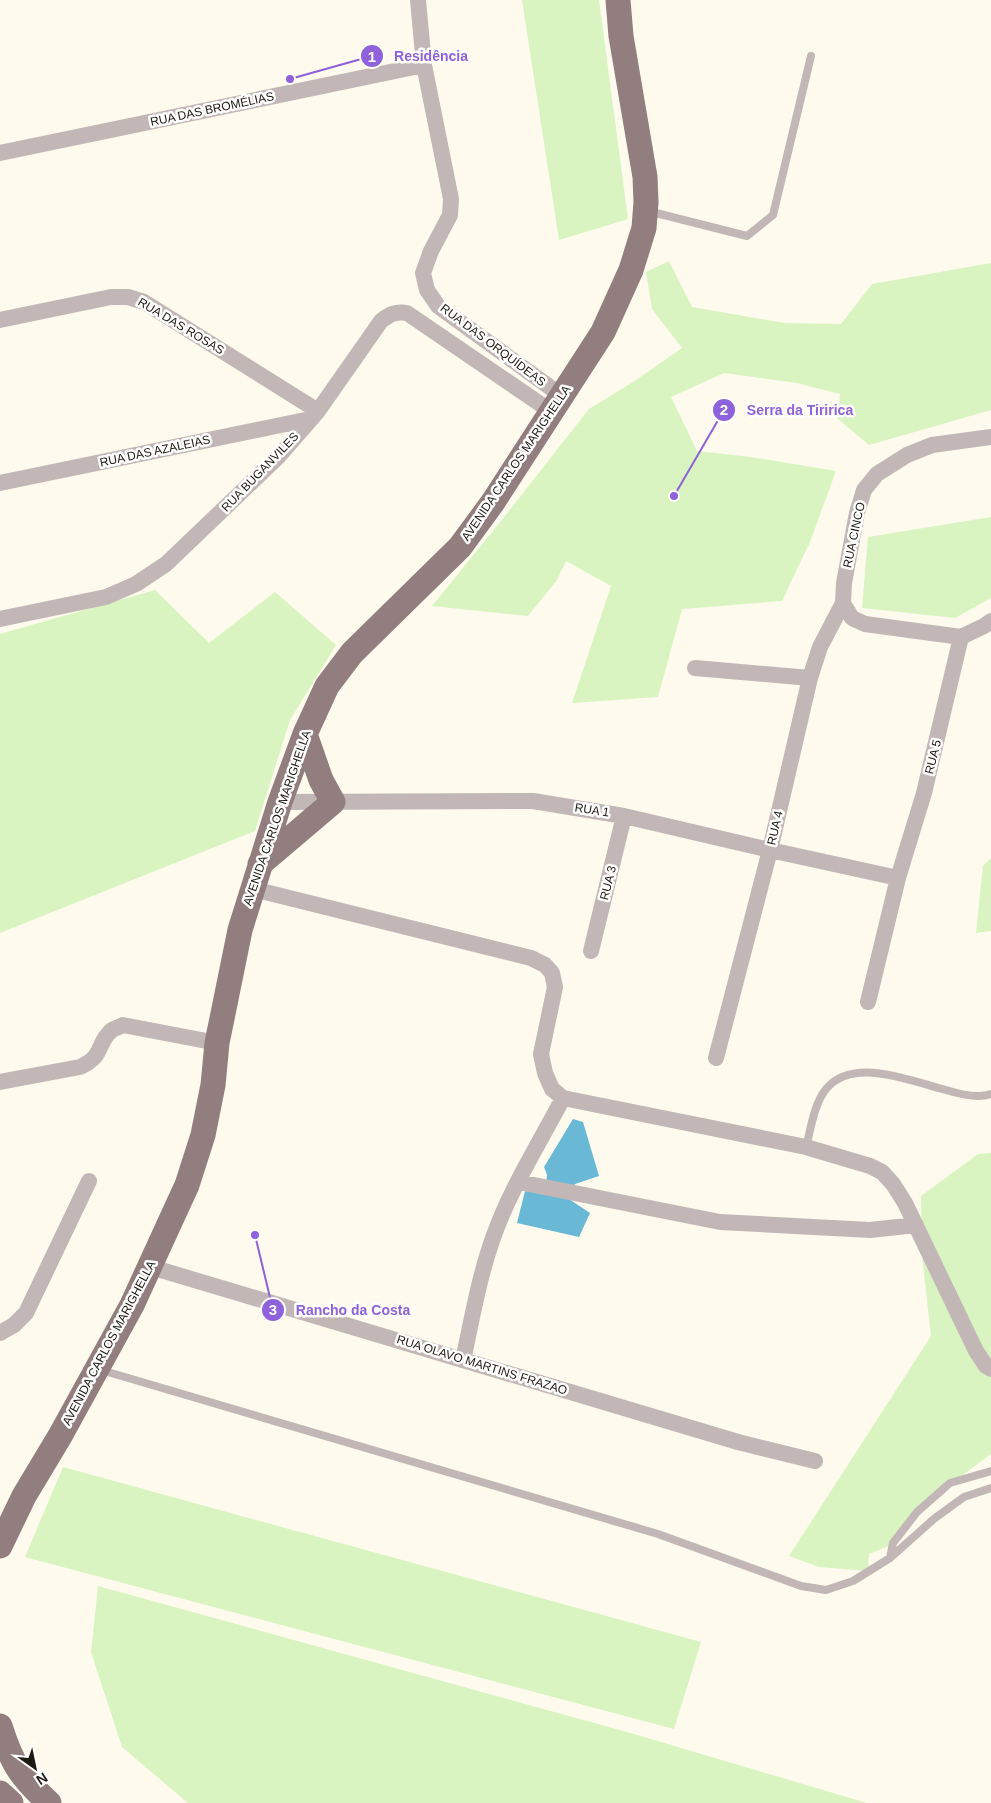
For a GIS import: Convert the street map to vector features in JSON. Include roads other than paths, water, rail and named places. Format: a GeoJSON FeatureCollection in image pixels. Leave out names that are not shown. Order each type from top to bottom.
{"type":"FeatureCollection","features":[{"type":"Feature","properties":{"kind":"main road","name":"AVENIDA CARLOS MARIGHELLA"},"geometry":{"type":"LineString","coordinates":[[0,1546],[24,1496],[132,1305],[187,1185],[203,1135],[213,1085],[217,1043],[240,930],[280,802],[305,734],[327,686],[352,653],[460,546],[493,502],[603,332],[631,270],[644,228],[646,210],[645,177],[621,36],[618,0]]}},
{"type":"Feature","properties":{"kind":"main road"},"geometry":{"type":"LineString","coordinates":[[260,864],[333,802],[321,780],[305,734]]}},
{"type":"Feature","properties":{"kind":"main road"},"geometry":{"type":"LineString","coordinates":[[0,1726],[9,1754],[16,1768],[49,1803]]}},
{"type":"Feature","properties":{"kind":"main road"},"geometry":{"type":"LineString","coordinates":[[0,1793],[11,1803]]}},
{"type":"Feature","properties":{"kind":"street","name":"RUA DAS ORQUÍDEAS"},"geometry":{"type":"LineString","coordinates":[[418,0],[424,65],[451,199],[450,216],[431,251],[424,273],[427,290],[438,306],[557,404]]}},
{"type":"Feature","properties":{"kind":"street","name":"RUA DAS BROMÉLIAS"},"geometry":{"type":"LineString","coordinates":[[0,153],[424,65]]}},
{"type":"Feature","properties":{"kind":"street","name":"RUA DAS ROSAS"},"geometry":{"type":"LineString","coordinates":[[0,320],[111,297],[128,296],[144,302],[314,415]]}},
{"type":"Feature","properties":{"kind":"street","name":"RUA BUGANVILES"},"geometry":{"type":"LineString","coordinates":[[0,619],[106,597],[143,579],[166,564],[278,457],[314,415],[381,321],[390,314],[407,313],[557,404]]}},
{"type":"Feature","properties":{"kind":"street","name":"RUA DAS AZALEIAS"},"geometry":{"type":"LineString","coordinates":[[0,483],[314,415]]}},
{"type":"Feature","properties":{"kind":"street","name":"RUA CINCO"},"geometry":{"type":"LineString","coordinates":[[843,603],[844,583],[856,513],[864,490],[877,474],[906,455],[932,445],[991,437]]}},
{"type":"Feature","properties":{"kind":"street"},"geometry":{"type":"LineString","coordinates":[[843,603],[852,618],[864,624],[961,637],[991,621]]}},
{"type":"Feature","properties":{"kind":"street","name":"RUA 4"},"geometry":{"type":"LineString","coordinates":[[716,1058],[770,850],[810,678],[820,647],[843,603]]}},
{"type":"Feature","properties":{"kind":"street","name":"RUA 5"},"geometry":{"type":"LineString","coordinates":[[868,1002],[898,878],[924,792],[961,637]]}},
{"type":"Feature","properties":{"kind":"street"},"geometry":{"type":"LineString","coordinates":[[695,668],[810,678]]}},
{"type":"Feature","properties":{"kind":"street","name":"RUA 1"},"geometry":{"type":"LineString","coordinates":[[280,802],[533,800],[624,816],[898,878]]}},
{"type":"Feature","properties":{"kind":"street","name":"RUA 3"},"geometry":{"type":"LineString","coordinates":[[591,951],[624,816]]}},
{"type":"Feature","properties":{"kind":"street"},"geometry":{"type":"LineString","coordinates":[[253,889],[532,958],[545,965],[552,973],[556,987],[541,1054],[545,1073],[552,1088],[563,1098],[806,1147],[870,1166],[882,1172],[893,1184],[905,1203],[976,1351],[986,1366],[991,1369]]}},
{"type":"Feature","properties":{"kind":"street"},"geometry":{"type":"LineString","coordinates":[[0,1082],[80,1066],[90,1062],[98,1054],[104,1040],[112,1030],[123,1025],[217,1043]]}},
{"type":"Feature","properties":{"kind":"street"},"geometry":{"type":"LineString","coordinates":[[463,1360],[487,1259],[497,1228],[563,1098]]}},
{"type":"Feature","properties":{"kind":"street"},"geometry":{"type":"LineString","coordinates":[[0,1333],[14,1325],[26,1313],[89,1181]]}},
{"type":"Feature","properties":{"kind":"street"},"geometry":{"type":"LineString","coordinates":[[519,1182],[720,1222],[870,1230],[916,1225]]}},
{"type":"Feature","properties":{"kind":"street","name":"RUA OLAVO MARTINS FRAZAO"},"geometry":{"type":"LineString","coordinates":[[151,1267],[738,1442],[815,1461]]}},
{"type":"Feature","properties":{"kind":"lane"},"geometry":{"type":"LineString","coordinates":[[646,210],[747,236],[773,215],[811,56]]}},
{"type":"Feature","properties":{"kind":"lane"},"geometry":{"type":"LineString","coordinates":[[806,1147],[818,1105],[825,1090],[838,1078],[855,1072],[876,1072],[959,1094],[986,1096],[991,1094]]}},
{"type":"Feature","properties":{"kind":"lane"},"geometry":{"type":"LineString","coordinates":[[96,1369],[658,1534],[801,1586],[826,1590],[852,1581],[890,1558],[936,1518],[964,1497],[991,1488]]}},
{"type":"Feature","properties":{"kind":"lane"},"geometry":{"type":"LineString","coordinates":[[890,1558],[893,1543],[917,1512],[950,1483],[991,1471]]}},
{"type":"Feature","properties":{"kind":"water"},"geometry":{"type":"Polygon","coordinates":[[[573,1119],[583,1122],[599,1176],[575,1184],[569,1199],[590,1213],[579,1237],[517,1223],[525,1191],[545,1194],[547,1175],[544,1167],[573,1119]]]}},
{"type":"Feature","properties":{"kind":"place","name":"Residência"},"geometry":{"type":"Point","coordinates":[290,79]}},
{"type":"Feature","properties":{"kind":"place","name":"Serra da Tiririca"},"geometry":{"type":"Point","coordinates":[674,496]}},
{"type":"Feature","properties":{"kind":"place","name":"Rancho da Costa"},"geometry":{"type":"Point","coordinates":[255,1235]}}]}
